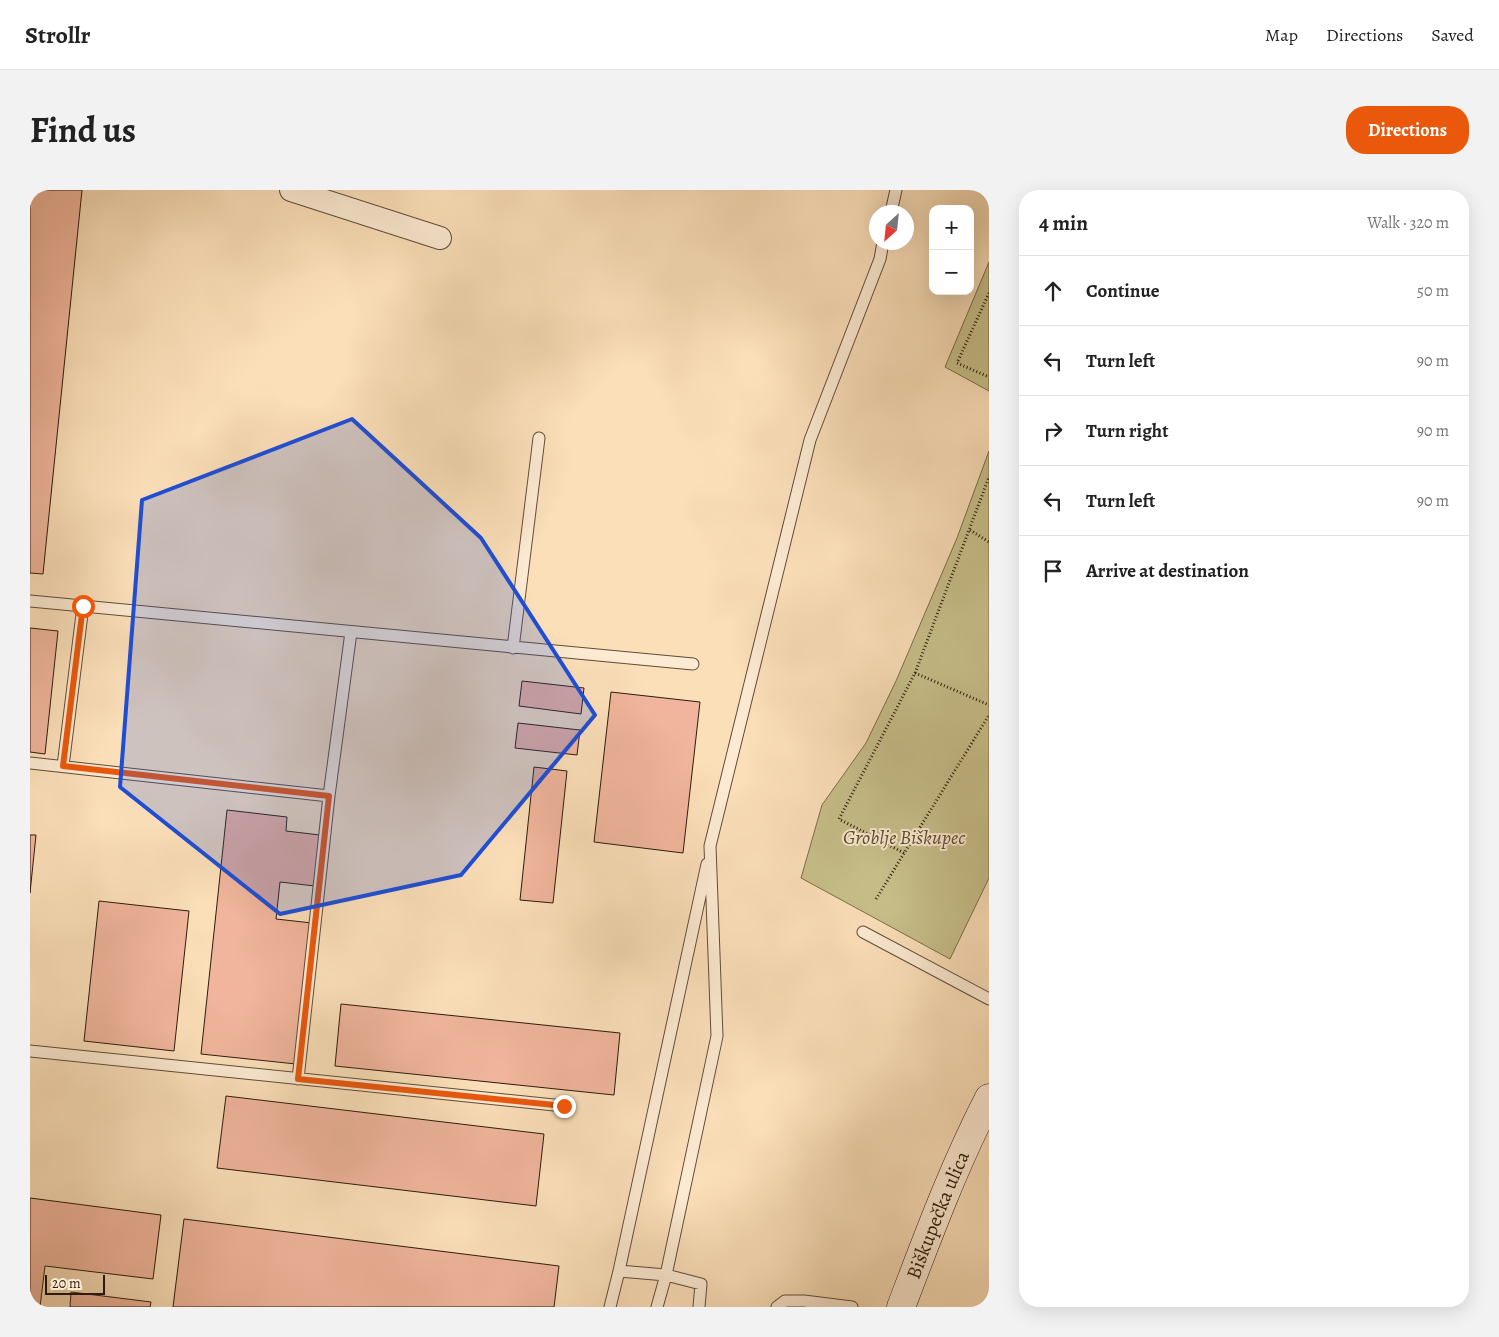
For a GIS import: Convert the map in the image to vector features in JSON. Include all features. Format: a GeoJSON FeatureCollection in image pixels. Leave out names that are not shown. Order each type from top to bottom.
{"type":"FeatureCollection","features":[{"type":"Feature","properties":{"kind":"street"},"geometry":{"type":"LineString","coordinates":[[291,190],[440,238]]}},
{"type":"Feature","properties":{"kind":"street","name":"Biškupečka ulica"},"geometry":{"type":"LineString","coordinates":[[901,1307],[947,1187],[971,1132],[989,1098]]}},
{"type":"Feature","properties":{"kind":"lane"},"geometry":{"type":"LineString","coordinates":[[892,205],[896,190]]}},
{"type":"Feature","properties":{"kind":"lane"},"geometry":{"type":"LineString","coordinates":[[610,1307],[710,846],[810,440],[882,250]]}},
{"type":"Feature","properties":{"kind":"lane"},"geometry":{"type":"LineString","coordinates":[[513,648],[539,438]]}},
{"type":"Feature","properties":{"kind":"lane"},"geometry":{"type":"LineString","coordinates":[[30,601],[693,664]]}},
{"type":"Feature","properties":{"kind":"lane"},"geometry":{"type":"LineString","coordinates":[[63,766],[83,606]]}},
{"type":"Feature","properties":{"kind":"lane"},"geometry":{"type":"LineString","coordinates":[[298,1079],[329,796],[351,632]]}},
{"type":"Feature","properties":{"kind":"lane"},"geometry":{"type":"LineString","coordinates":[[30,763],[329,796]]}},
{"type":"Feature","properties":{"kind":"lane"},"geometry":{"type":"LineString","coordinates":[[657,1307],[666,1275],[717,1036],[710,846]]}},
{"type":"Feature","properties":{"kind":"lane"},"geometry":{"type":"LineString","coordinates":[[863,932],[989,999]]}},
{"type":"Feature","properties":{"kind":"lane"},"geometry":{"type":"LineString","coordinates":[[30,1051],[564,1106]]}},
{"type":"Feature","properties":{"kind":"lane"},"geometry":{"type":"LineString","coordinates":[[619,1271],[666,1275],[701,1284],[699,1307]]}},
{"type":"Feature","properties":{"kind":"lane"},"geometry":{"type":"LineString","coordinates":[[777,1307],[785,1301],[804,1301],[852,1307]]}},
{"type":"Feature","properties":{"kind":"path"},"geometry":{"type":"LineString","coordinates":[[989,293],[957,362],[989,377]]}},
{"type":"Feature","properties":{"kind":"path"},"geometry":{"type":"LineString","coordinates":[[904,853],[839,819],[915,674],[989,477]]}},
{"type":"Feature","properties":{"kind":"path"},"geometry":{"type":"LineString","coordinates":[[970,530],[989,542]]}},
{"type":"Feature","properties":{"kind":"path"},"geometry":{"type":"LineString","coordinates":[[915,674],[989,705]]}},
{"type":"Feature","properties":{"kind":"path"},"geometry":{"type":"LineString","coordinates":[[876,899],[989,715]]}},
{"type":"Feature","properties":{"kind":"highlighted area"},"geometry":{"type":"Polygon","coordinates":[[[352,419],[481,538],[595,715],[461,875],[280,914],[120,787],[142,500],[352,419]]]}},
{"type":"Feature","properties":{"kind":"green space"},"geometry":{"type":"Polygon","coordinates":[[[989,262],[989,391],[945,367],[989,262]]]}},
{"type":"Feature","properties":{"kind":"green space","name":"Groblje Biškupec"},"geometry":{"type":"Polygon","coordinates":[[[989,451],[989,878],[950,959],[801,878],[822,805],[866,743],[896,681],[957,538],[989,451]]]}},
{"type":"Feature","properties":{"kind":"building"},"geometry":{"type":"Polygon","coordinates":[[[30,190],[82,190],[43,574],[30,573],[30,190]]]}},
{"type":"Feature","properties":{"kind":"building"},"geometry":{"type":"Polygon","coordinates":[[[30,628],[58,631],[45,754],[30,752],[30,628]]]}},
{"type":"Feature","properties":{"kind":"building"},"geometry":{"type":"Polygon","coordinates":[[[522,681],[584,688],[581,714],[519,706],[522,681]]]}},
{"type":"Feature","properties":{"kind":"building"},"geometry":{"type":"Polygon","coordinates":[[[611,692],[700,702],[683,853],[594,842],[611,692]]]}},
{"type":"Feature","properties":{"kind":"building"},"geometry":{"type":"Polygon","coordinates":[[[518,723],[580,730],[577,755],[515,748],[518,723]]]}},
{"type":"Feature","properties":{"kind":"building"},"geometry":{"type":"Polygon","coordinates":[[[534,767],[567,771],[553,903],[520,900],[534,767]]]}},
{"type":"Feature","properties":{"kind":"building"},"geometry":{"type":"Polygon","coordinates":[[[227,810],[287,817],[286,831],[320,835],[315,886],[280,882],[276,919],[312,923],[296,1064],[201,1054],[227,810]]]}},
{"type":"Feature","properties":{"kind":"building"},"geometry":{"type":"Polygon","coordinates":[[[30,835],[36,835],[30,893],[30,835]]]}},
{"type":"Feature","properties":{"kind":"building"},"geometry":{"type":"Polygon","coordinates":[[[99,901],[189,911],[174,1051],[84,1041],[99,901]]]}},
{"type":"Feature","properties":{"kind":"building"},"geometry":{"type":"Polygon","coordinates":[[[341,1004],[620,1033],[614,1095],[335,1066],[341,1004]]]}},
{"type":"Feature","properties":{"kind":"building"},"geometry":{"type":"Polygon","coordinates":[[[226,1096],[544,1134],[536,1206],[217,1168],[226,1096]]]}},
{"type":"Feature","properties":{"kind":"building"},"geometry":{"type":"Polygon","coordinates":[[[30,1198],[161,1215],[153,1279],[45,1266],[40,1307],[30,1307],[30,1198]]]}},
{"type":"Feature","properties":{"kind":"building"},"geometry":{"type":"Polygon","coordinates":[[[184,1219],[559,1266],[554,1307],[173,1307],[184,1219]]]}},
{"type":"Feature","properties":{"kind":"building"},"geometry":{"type":"Polygon","coordinates":[[[71,1292],[151,1302],[150,1307],[70,1307],[71,1292]]]}},
{"type":"Feature","properties":{"kind":"route"},"geometry":{"type":"LineString","coordinates":[[83,606],[63,766],[329,796],[298,1079],[564,1106]]}}]}
